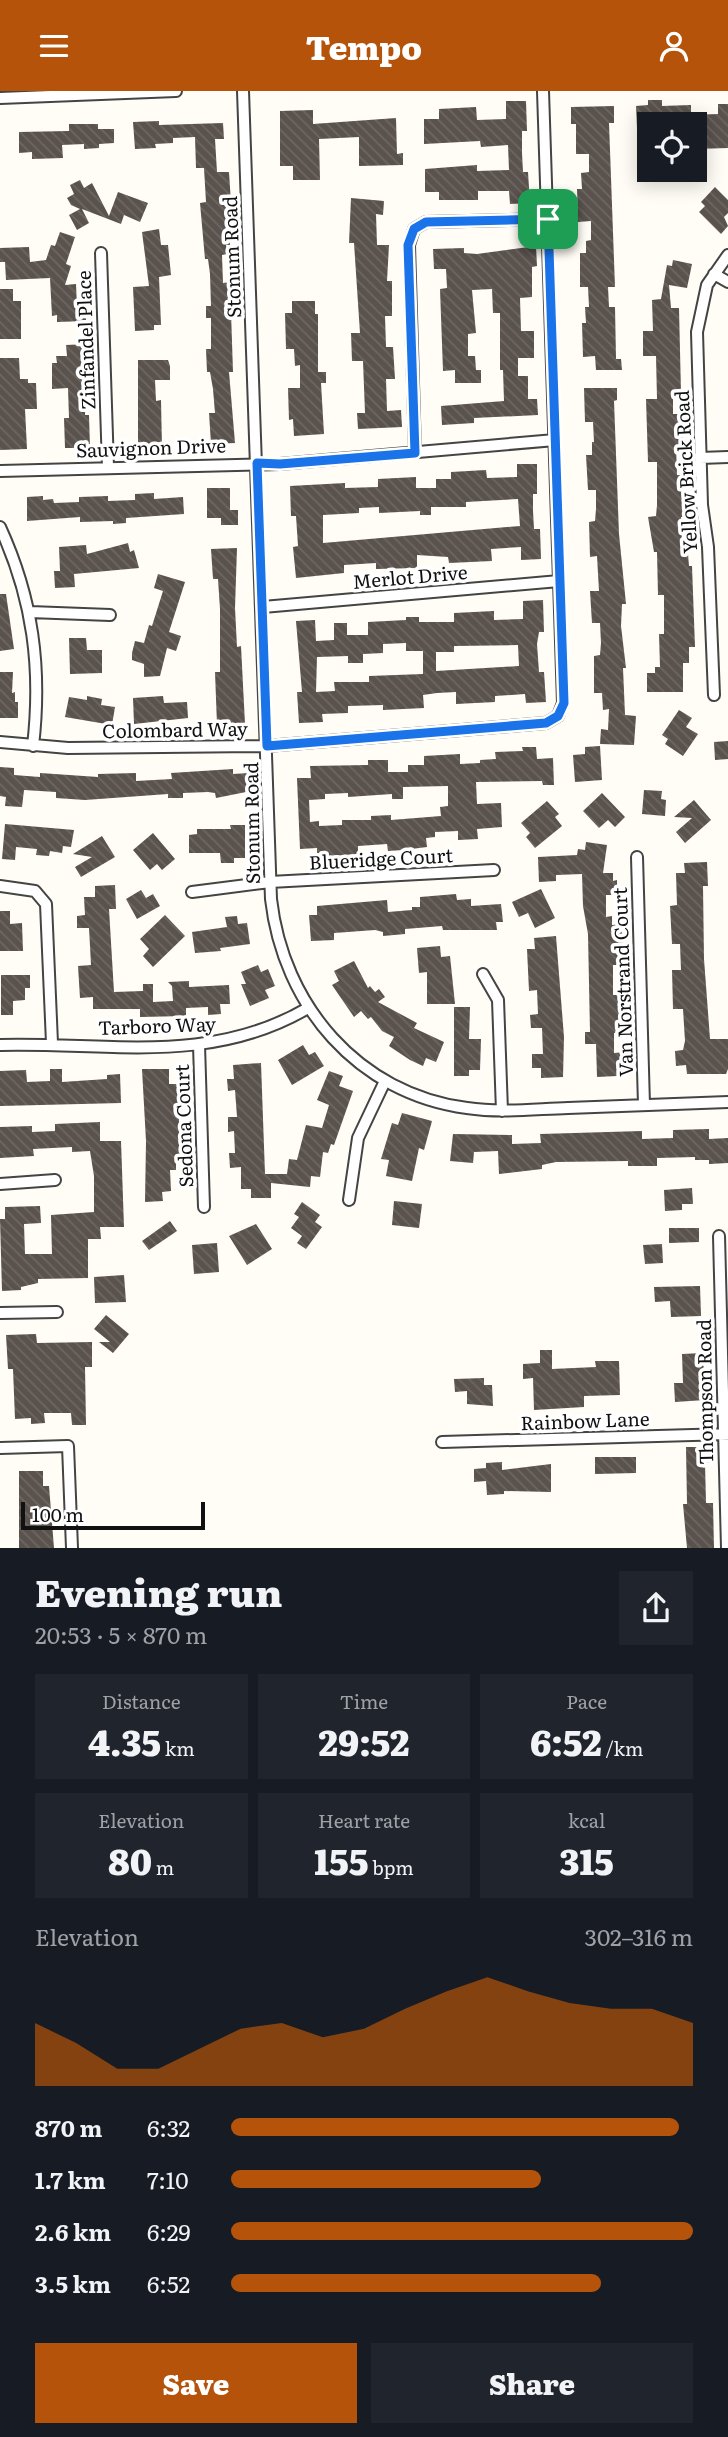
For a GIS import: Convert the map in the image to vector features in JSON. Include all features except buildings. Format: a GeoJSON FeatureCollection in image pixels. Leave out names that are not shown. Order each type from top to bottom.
{"type":"FeatureCollection","features":[{"type":"Feature","properties":{"kind":"street"},"geometry":{"type":"LineString","coordinates":[[0,98],[176,91]]}},
{"type":"Feature","properties":{"kind":"street","name":"Stonum Road"},"geometry":{"type":"LineString","coordinates":[[243,91],[263,607],[270,882],[278,942],[287,968],[308,1008],[340,1047],[384,1081],[439,1103],[502,1111],[728,1102]]}},
{"type":"Feature","properties":{"kind":"street"},"geometry":{"type":"LineString","coordinates":[[543,91],[559,581]]}},
{"type":"Feature","properties":{"kind":"street"},"geometry":{"type":"LineString","coordinates":[[415,453],[408,245],[414,229],[426,222],[548,219]]}},
{"type":"Feature","properties":{"kind":"street","name":"Zinfandel Place"},"geometry":{"type":"LineString","coordinates":[[101,253],[108,467]]}},
{"type":"Feature","properties":{"kind":"street","name":"Yellow Brick Road"},"geometry":{"type":"LineString","coordinates":[[714,695],[708,547],[700,458],[697,332],[702,300],[714,274],[728,255]]}},
{"type":"Feature","properties":{"kind":"street"},"geometry":{"type":"LineString","coordinates":[[714,274],[728,282]]}},
{"type":"Feature","properties":{"kind":"street","name":"Sauvignon Drive"},"geometry":{"type":"LineString","coordinates":[[0,471],[280,464],[555,440]]}},
{"type":"Feature","properties":{"kind":"street"},"geometry":{"type":"LineString","coordinates":[[700,458],[728,457]]}},
{"type":"Feature","properties":{"kind":"street"},"geometry":{"type":"LineString","coordinates":[[0,527],[21,578],[30,612],[38,680],[33,746]]}},
{"type":"Feature","properties":{"kind":"street","name":"Merlot Drive"},"geometry":{"type":"LineString","coordinates":[[263,607],[559,581]]}},
{"type":"Feature","properties":{"kind":"street","name":"Colombard Way"},"geometry":{"type":"LineString","coordinates":[[0,742],[33,746],[267,746],[546,723],[558,716],[564,703],[559,581]]}},
{"type":"Feature","properties":{"kind":"street"},"geometry":{"type":"LineString","coordinates":[[30,612],[110,615]]}},
{"type":"Feature","properties":{"kind":"street","name":"Van Norstrand Court"},"geometry":{"type":"LineString","coordinates":[[637,857],[644,1105]]}},
{"type":"Feature","properties":{"kind":"street","name":"Blueridge Court"},"geometry":{"type":"LineString","coordinates":[[192,892],[270,882],[494,870]]}},
{"type":"Feature","properties":{"kind":"street"},"geometry":{"type":"LineString","coordinates":[[0,886],[28,889],[42,896],[46,904],[52,1043]]}},
{"type":"Feature","properties":{"kind":"street"},"geometry":{"type":"LineString","coordinates":[[483,974],[498,1000],[502,1111]]}},
{"type":"Feature","properties":{"kind":"street","name":"Tarboro Way"},"geometry":{"type":"LineString","coordinates":[[0,1045],[52,1043],[123,1049],[198,1045],[256,1034],[308,1008]]}},
{"type":"Feature","properties":{"kind":"street","name":"Sedona Court"},"geometry":{"type":"LineString","coordinates":[[198,1045],[204,1207]]}},
{"type":"Feature","properties":{"kind":"street"},"geometry":{"type":"LineString","coordinates":[[349,1200],[358,1137],[384,1081]]}},
{"type":"Feature","properties":{"kind":"street"},"geometry":{"type":"LineString","coordinates":[[0,1184],[55,1180]]}},
{"type":"Feature","properties":{"kind":"street","name":"Thompson Road"},"geometry":{"type":"LineString","coordinates":[[719,1236],[727,1548]]}},
{"type":"Feature","properties":{"kind":"street"},"geometry":{"type":"LineString","coordinates":[[0,1313],[58,1312]]}},
{"type":"Feature","properties":{"kind":"street","name":"Rainbow Lane"},"geometry":{"type":"LineString","coordinates":[[442,1442],[725,1434]]}},
{"type":"Feature","properties":{"kind":"street"},"geometry":{"type":"LineString","coordinates":[[0,1448],[68,1446],[72,1548]]}},
{"type":"Feature","properties":{"kind":"route"},"geometry":{"type":"LineString","coordinates":[[548,219],[564,703],[561,711],[546,723],[267,746],[257,463],[280,464],[415,453],[408,245],[414,229],[426,222],[548,219]]}}]}
